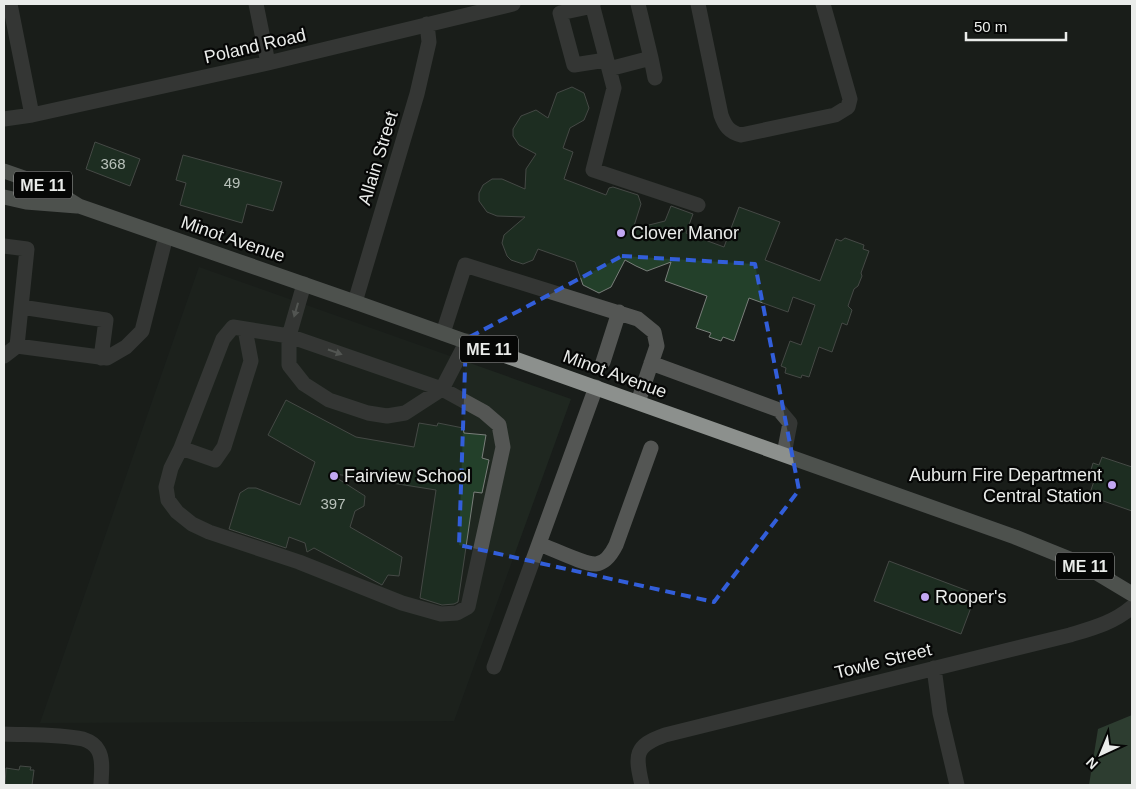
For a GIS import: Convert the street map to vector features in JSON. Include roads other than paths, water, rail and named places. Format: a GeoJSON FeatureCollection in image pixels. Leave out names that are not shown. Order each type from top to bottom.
{"type":"FeatureCollection","features":[{"type":"Feature","properties":{"kind":"main road","name":"Minot Avenue"},"geometry":{"type":"LineString","coordinates":[[4,171],[47,186],[79,206],[467,341],[1016,536],[1082,564],[1132,594]]}},
{"type":"Feature","properties":{"kind":"main road","name":"Minot Avenue"},"geometry":{"type":"LineString","coordinates":[[4,197],[26,202],[79,206]]}},
{"type":"Feature","properties":{"kind":"street"},"geometry":{"type":"LineString","coordinates":[[10,4],[32,115]]}},
{"type":"Feature","properties":{"kind":"street"},"geometry":{"type":"LineString","coordinates":[[256,4],[268,62]]}},
{"type":"Feature","properties":{"kind":"street","name":"Poland Road"},"geometry":{"type":"LineString","coordinates":[[4,119],[32,115],[268,62],[513,4]]}},
{"type":"Feature","properties":{"kind":"street"},"geometry":{"type":"LineString","coordinates":[[638,4],[656,78]]}},
{"type":"Feature","properties":{"kind":"street"},"geometry":{"type":"LineString","coordinates":[[698,4],[724,123],[733,133],[748,135],[835,115],[848,107],[850,99],[823,4]]}},
{"type":"Feature","properties":{"kind":"street"},"geometry":{"type":"LineString","coordinates":[[651,58],[608,64],[574,65],[560,13],[593,5],[608,64],[614,88],[593,170],[698,205]]}},
{"type":"Feature","properties":{"kind":"street","name":"Allain Street"},"geometry":{"type":"LineString","coordinates":[[355,302],[360,279],[417,94],[428,42],[427,24]]}},
{"type":"Feature","properties":{"kind":"street"},"geometry":{"type":"LineString","coordinates":[[4,356],[17,346],[107,358],[126,347],[142,331],[166,236]]}},
{"type":"Feature","properties":{"kind":"street"},"geometry":{"type":"LineString","coordinates":[[4,246],[27,250],[17,346]]}},
{"type":"Feature","properties":{"kind":"street"},"geometry":{"type":"LineString","coordinates":[[443,333],[465,265],[638,319],[654,332],[657,346],[638,402]]}},
{"type":"Feature","properties":{"kind":"street"},"geometry":{"type":"LineString","coordinates":[[304,284],[289,336],[289,365],[304,384],[329,400],[368,413],[387,416],[405,413],[442,389],[467,341]]}},
{"type":"Feature","properties":{"kind":"street"},"geometry":{"type":"LineString","coordinates":[[21,307],[106,320],[101,358]]}},
{"type":"Feature","properties":{"kind":"street"},"geometry":{"type":"LineString","coordinates":[[603,362],[618,312]]}},
{"type":"Feature","properties":{"kind":"street"},"geometry":{"type":"LineString","coordinates":[[233,327],[289,336],[442,389],[484,412],[498,425],[503,447],[468,607],[457,613],[441,614],[402,604],[299,562],[209,532],[192,524],[177,512],[168,500],[166,487],[171,468],[223,338],[233,327]]}},
{"type":"Feature","properties":{"kind":"street"},"geometry":{"type":"LineString","coordinates":[[180,448],[215,460],[224,447],[251,361],[245,329]]}},
{"type":"Feature","properties":{"kind":"street"},"geometry":{"type":"LineString","coordinates":[[651,363],[779,410],[790,423],[784,454]]}},
{"type":"Feature","properties":{"kind":"street"},"geometry":{"type":"LineString","coordinates":[[494,667],[596,387]]}},
{"type":"Feature","properties":{"kind":"street"},"geometry":{"type":"LineString","coordinates":[[539,544],[587,562],[597,564],[605,560],[616,545],[651,448]]}},
{"type":"Feature","properties":{"kind":"street","name":"Towle Street"},"geometry":{"type":"LineString","coordinates":[[642,785],[638,758],[641,749],[648,741],[665,735],[1070,635],[1106,624],[1132,607]]}},
{"type":"Feature","properties":{"kind":"street"},"geometry":{"type":"LineString","coordinates":[[934,668],[940,713],[957,785]]}},
{"type":"Feature","properties":{"kind":"street"},"geometry":{"type":"LineString","coordinates":[[4,734],[84,739],[93,744],[100,752],[102,767],[101,785]]}},
{"type":"Feature","properties":{"kind":"place","name":"Clover Manor"},"geometry":{"type":"Point","coordinates":[621,233]}},
{"type":"Feature","properties":{"kind":"place","name":"Fairview School"},"geometry":{"type":"Point","coordinates":[334,476]}},
{"type":"Feature","properties":{"kind":"place","name":"Auburn Fire Department Central Station"},"geometry":{"type":"Point","coordinates":[1112,485]}},
{"type":"Feature","properties":{"kind":"place","name":"Rooper's"},"geometry":{"type":"Point","coordinates":[925,597]}}]}
